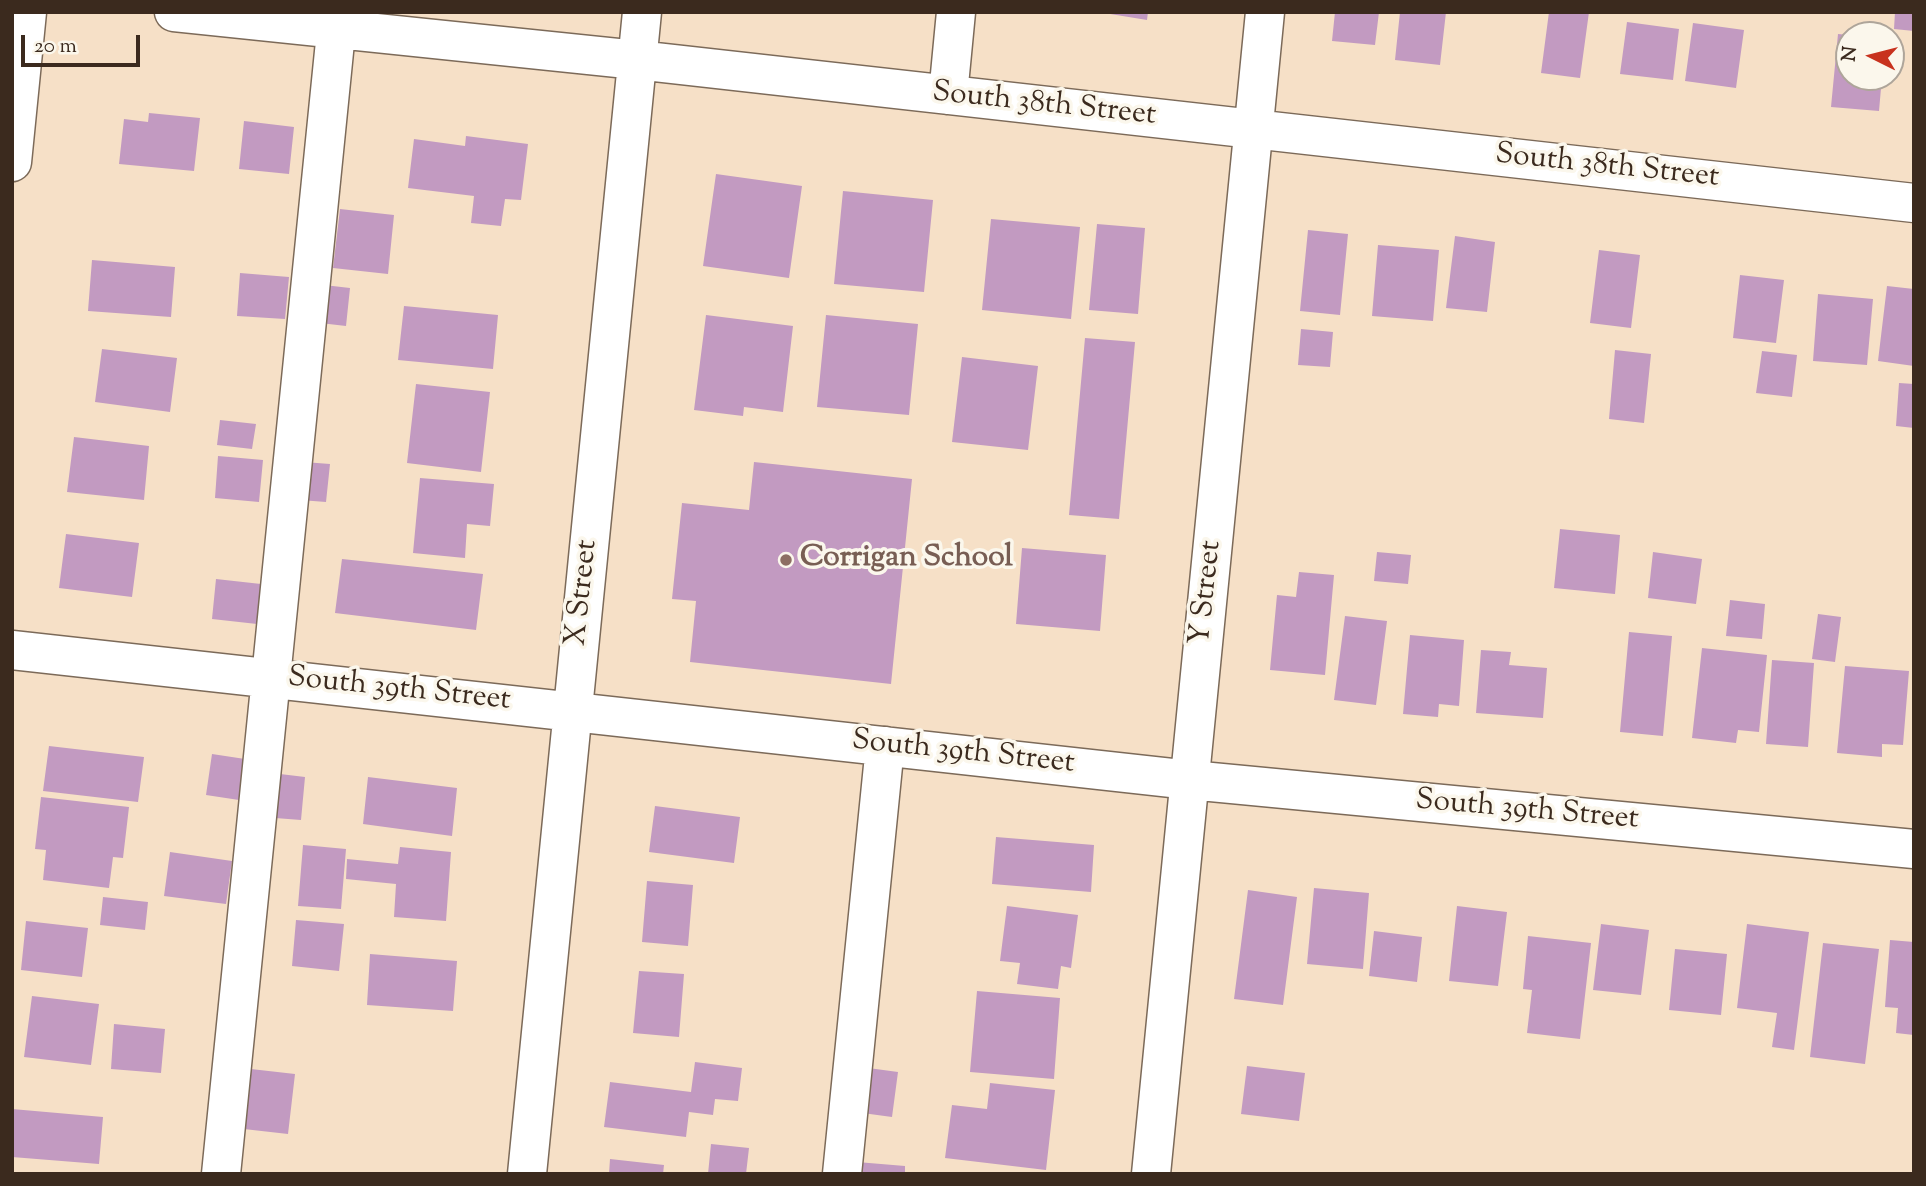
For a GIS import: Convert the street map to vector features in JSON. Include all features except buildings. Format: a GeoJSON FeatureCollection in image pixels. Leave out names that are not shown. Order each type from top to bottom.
{"type":"FeatureCollection","features":[{"type":"Feature","properties":{"kind":"street"},"geometry":{"type":"LineString","coordinates":[[12,162],[27,12]]}},
{"type":"Feature","properties":{"kind":"street","name":"South 38th Street"},"geometry":{"type":"LineString","coordinates":[[174,12],[337,21],[637,60],[1914,202]]}},
{"type":"Feature","properties":{"kind":"street","name":"X Street"},"geometry":{"type":"LineString","coordinates":[[527,1174],[642,12]]}},
{"type":"Feature","properties":{"kind":"street"},"geometry":{"type":"LineString","coordinates":[[948,95],[956,12]]}},
{"type":"Feature","properties":{"kind":"street","name":"Y Street"},"geometry":{"type":"LineString","coordinates":[[1151,1174],[1265,12]]}},
{"type":"Feature","properties":{"kind":"street"},"geometry":{"type":"LineString","coordinates":[[221,1174],[337,21]]}},
{"type":"Feature","properties":{"kind":"street","name":"South 39th Street"},"geometry":{"type":"LineString","coordinates":[[12,650],[1190,780],[1914,849]]}},
{"type":"Feature","properties":{"kind":"street"},"geometry":{"type":"LineString","coordinates":[[842,1174],[885,746]]}},
{"type":"Feature","properties":{"kind":"place","name":"Corrigan School"},"geometry":{"type":"Point","coordinates":[786,560]}}]}
